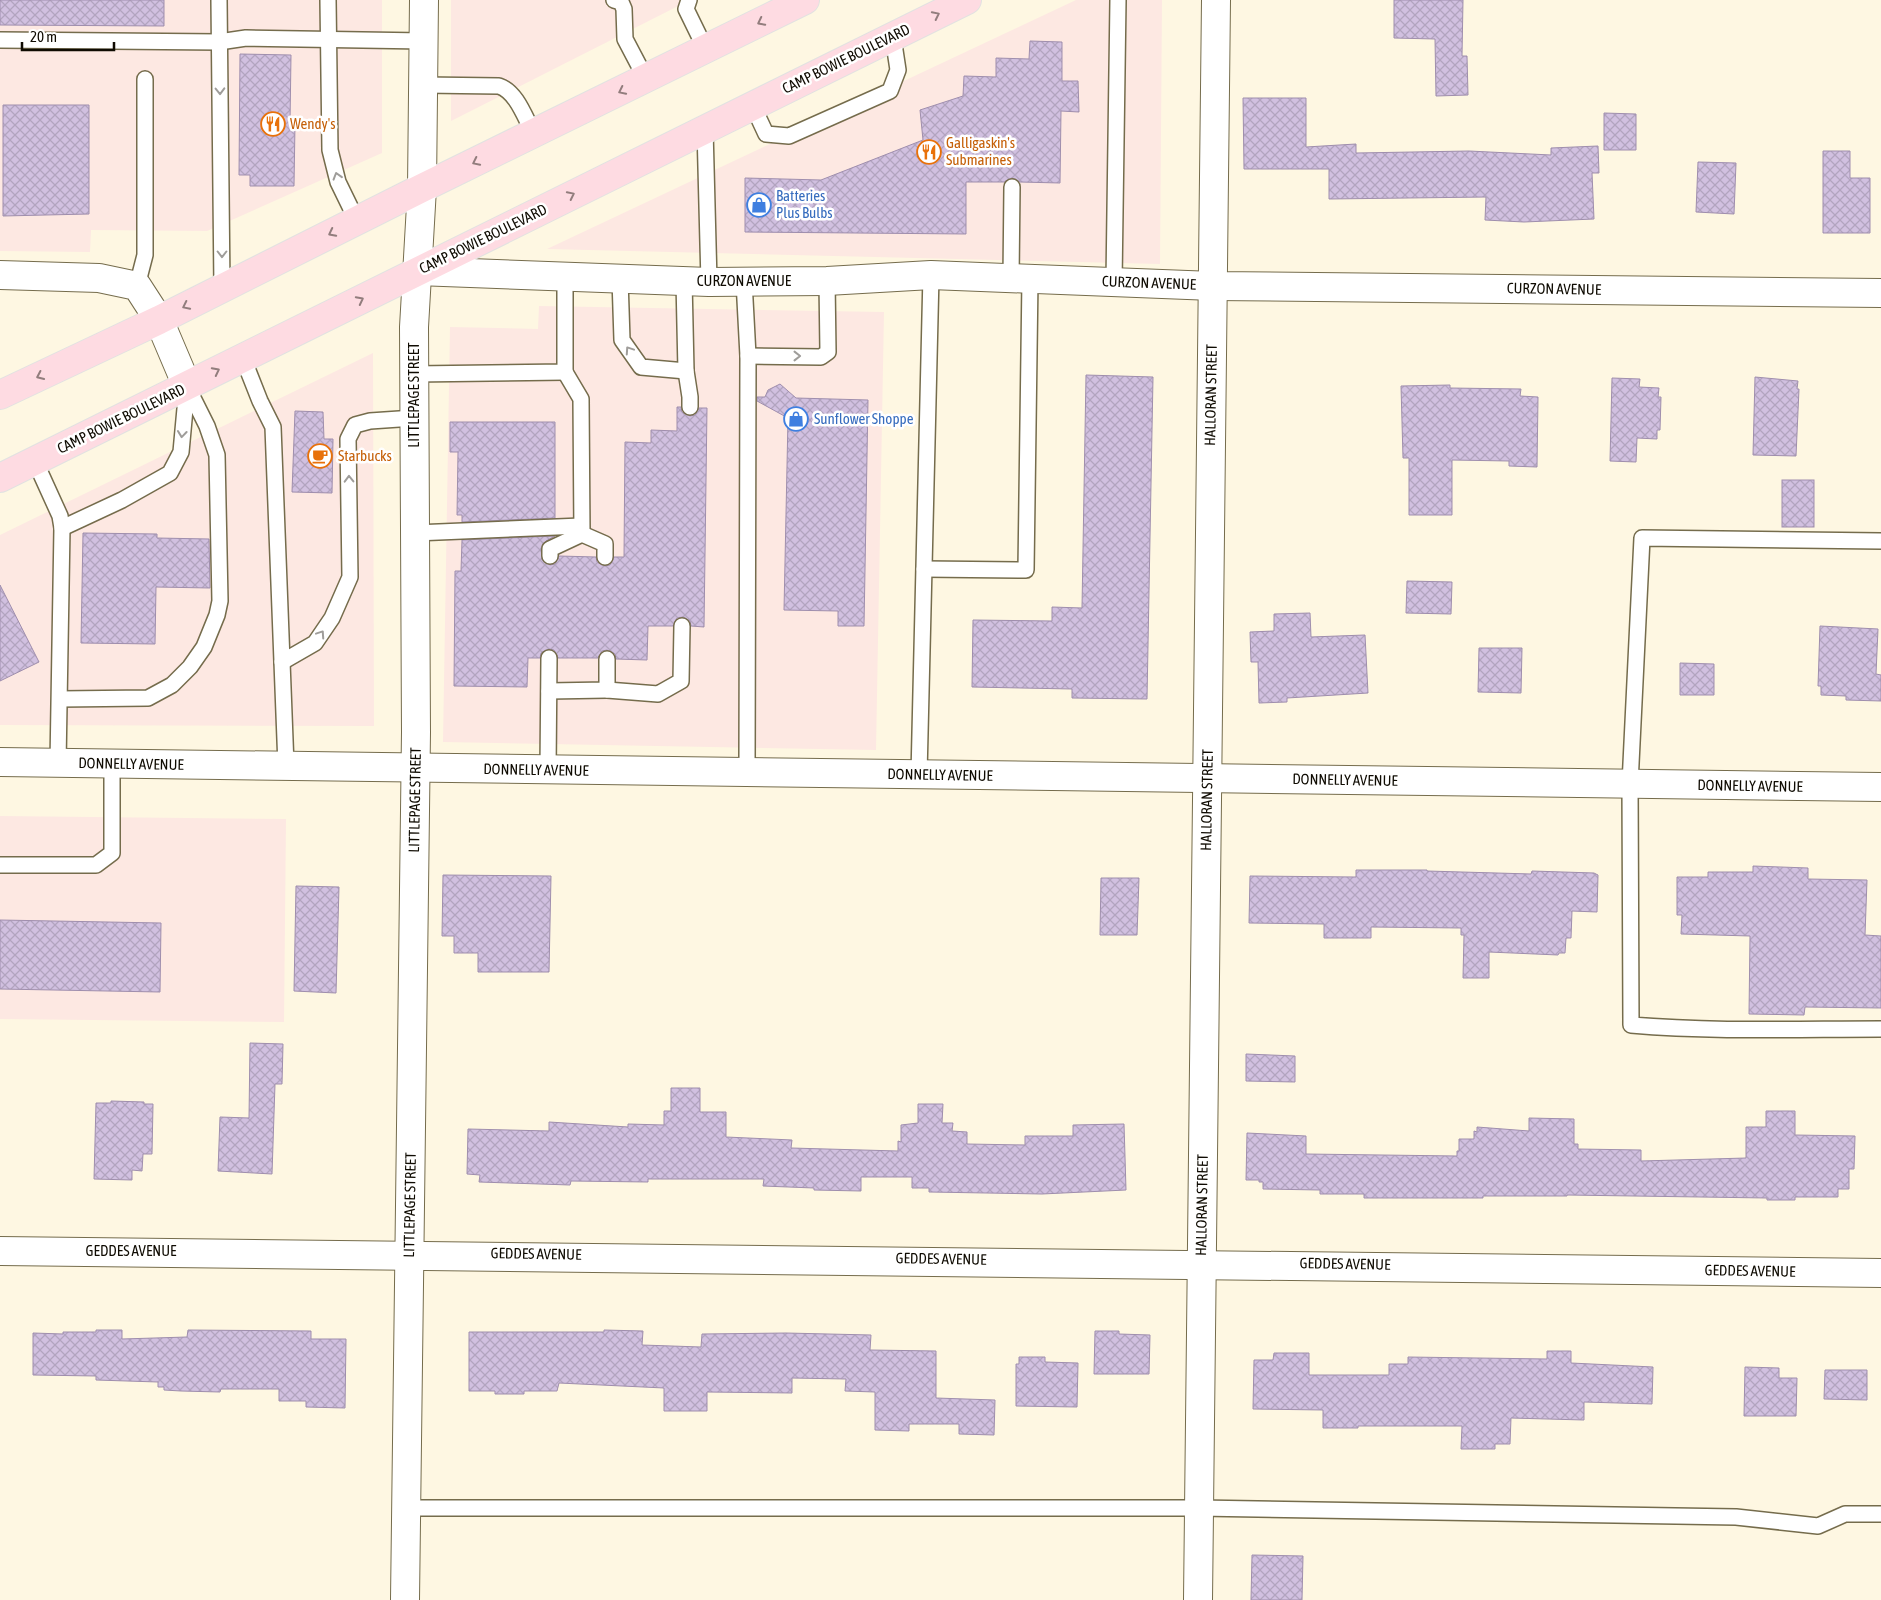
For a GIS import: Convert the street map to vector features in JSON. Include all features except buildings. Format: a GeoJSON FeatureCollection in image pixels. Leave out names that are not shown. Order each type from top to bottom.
{"type":"FeatureCollection","features":[{"type":"Feature","properties":{"kind":"main road"},"geometry":{"type":"LineString","coordinates":[[0,395],[159,320],[422,188],[805,0]]}},
{"type":"Feature","properties":{"kind":"main road","name":"CAMP BOWIE BOULEVARD"},"geometry":{"type":"LineString","coordinates":[[0,478],[967,0]]}},
{"type":"Feature","properties":{"kind":"street","name":"LITTLEPAGE STREET"},"geometry":{"type":"LineString","coordinates":[[405,1600],[415,768],[414,327],[422,188],[424,0]]}},
{"type":"Feature","properties":{"kind":"street","name":"HALLORAN STREET"},"geometry":{"type":"LineString","coordinates":[[1198,1600],[1216,0]]}},
{"type":"Feature","properties":{"kind":"street","name":"CURZON AVENUE"},"geometry":{"type":"LineString","coordinates":[[418,271],[696,282],[827,281],[931,275],[1213,286],[1881,293]]}},
{"type":"Feature","properties":{"kind":"street"},"geometry":{"type":"LineString","coordinates":[[0,275],[99,278],[137,286],[159,320],[188,386]]}},
{"type":"Feature","properties":{"kind":"street","name":"DONNELLY AVENUE"},"geometry":{"type":"LineString","coordinates":[[0,762],[1881,787]]}},
{"type":"Feature","properties":{"kind":"street","name":"GEDDES AVENUE"},"geometry":{"type":"LineString","coordinates":[[0,1251],[410,1253],[1202,1262],[1881,1273]]}},
{"type":"Feature","properties":{"kind":"lane"},"geometry":{"type":"LineString","coordinates":[[219,0],[222,288]]}},
{"type":"Feature","properties":{"kind":"lane"},"geometry":{"type":"LineString","coordinates":[[328,0],[327,39],[330,150],[338,182],[357,221]]}},
{"type":"Feature","properties":{"kind":"lane"},"geometry":{"type":"LineString","coordinates":[[614,0],[621,2],[624,9],[625,39],[646,79]]}},
{"type":"Feature","properties":{"kind":"lane"},"geometry":{"type":"LineString","coordinates":[[689,0],[686,8],[706,50]]}},
{"type":"Feature","properties":{"kind":"lane"},"geometry":{"type":"LineString","coordinates":[[1114,282],[1118,0]]}},
{"type":"Feature","properties":{"kind":"lane"},"geometry":{"type":"LineString","coordinates":[[752,106],[766,134],[789,136],[890,91],[898,70],[893,37]]}},
{"type":"Feature","properties":{"kind":"lane"},"geometry":{"type":"LineString","coordinates":[[0,40],[219,42],[246,38],[424,41]]}},
{"type":"Feature","properties":{"kind":"lane"},"geometry":{"type":"LineString","coordinates":[[137,286],[145,255],[144,79]]}},
{"type":"Feature","properties":{"kind":"lane"},"geometry":{"type":"LineString","coordinates":[[424,85],[499,86],[507,89],[534,134]]}},
{"type":"Feature","properties":{"kind":"lane"},"geometry":{"type":"LineString","coordinates":[[690,408],[686,371],[696,282],[705,129]]}},
{"type":"Feature","properties":{"kind":"lane"},"geometry":{"type":"LineString","coordinates":[[924,569],[1026,570],[1021,278],[1012,187]]}},
{"type":"Feature","properties":{"kind":"lane"},"geometry":{"type":"LineString","coordinates":[[919,775],[931,275]]}},
{"type":"Feature","properties":{"kind":"lane"},"geometry":{"type":"LineString","coordinates":[[565,277],[566,372],[581,399],[581,530]]}},
{"type":"Feature","properties":{"kind":"lane"},"geometry":{"type":"LineString","coordinates":[[620,279],[622,340],[641,367],[686,371]]}},
{"type":"Feature","properties":{"kind":"lane"},"geometry":{"type":"LineString","coordinates":[[744,281],[748,356],[747,772]]}},
{"type":"Feature","properties":{"kind":"lane"},"geometry":{"type":"LineString","coordinates":[[748,356],[821,357],[828,352],[827,281]]}},
{"type":"Feature","properties":{"kind":"lane"},"geometry":{"type":"LineString","coordinates":[[244,358],[260,401],[273,428],[286,766]]}},
{"type":"Feature","properties":{"kind":"lane"},"geometry":{"type":"LineString","coordinates":[[414,374],[566,372]]}},
{"type":"Feature","properties":{"kind":"lane"},"geometry":{"type":"LineString","coordinates":[[60,699],[148,698],[172,685],[184,674],[196,660],[212,629],[220,600],[219,469],[213,443],[188,386]]}},
{"type":"Feature","properties":{"kind":"lane"},"geometry":{"type":"LineString","coordinates":[[62,528],[122,500],[170,473],[180,452],[188,386]]}},
{"type":"Feature","properties":{"kind":"lane"},"geometry":{"type":"LineString","coordinates":[[282,662],[316,643],[332,618],[350,577],[348,439],[354,426],[370,421],[414,418]]}},
{"type":"Feature","properties":{"kind":"lane"},"geometry":{"type":"LineString","coordinates":[[35,461],[60,516],[62,528],[58,763]]}},
{"type":"Feature","properties":{"kind":"lane"},"geometry":{"type":"LineString","coordinates":[[550,556],[550,549],[581,530]]}},
{"type":"Feature","properties":{"kind":"lane"},"geometry":{"type":"LineString","coordinates":[[415,533],[581,530],[605,544],[605,557]]}},
{"type":"Feature","properties":{"kind":"lane"},"geometry":{"type":"LineString","coordinates":[[1881,541],[1642,538],[1630,784],[1631,1025],[1661,1028],[1744,1030],[1881,1029]]}},
{"type":"Feature","properties":{"kind":"lane"},"geometry":{"type":"LineString","coordinates":[[549,691],[607,690],[658,694],[681,681],[682,626]]}},
{"type":"Feature","properties":{"kind":"lane"},"geometry":{"type":"LineString","coordinates":[[548,770],[549,658]]}},
{"type":"Feature","properties":{"kind":"lane"},"geometry":{"type":"LineString","coordinates":[[607,658],[607,690]]}},
{"type":"Feature","properties":{"kind":"lane"},"geometry":{"type":"LineString","coordinates":[[0,865],[96,865],[112,853],[112,764]]}},
{"type":"Feature","properties":{"kind":"lane"},"geometry":{"type":"LineString","coordinates":[[407,1508],[1199,1508],[1736,1516],[1818,1526],[1845,1514],[1881,1514]]}},
{"type":"Feature","properties":{"kind":"shaded area"},"geometry":{"type":"Polygon","coordinates":[[[0,0],[382,0],[382,153],[207,231],[91,230],[90,252],[0,251],[0,0]]]}},
{"type":"Feature","properties":{"kind":"shaded area"},"geometry":{"type":"Polygon","coordinates":[[[451,0],[690,0],[451,121],[451,0]]]}},
{"type":"Feature","properties":{"kind":"shaded area"},"geometry":{"type":"Polygon","coordinates":[[[1076,0],[1162,0],[1160,264],[547,249],[1076,0]]]}},
{"type":"Feature","properties":{"kind":"shaded area"},"geometry":{"type":"Polygon","coordinates":[[[539,306],[884,312],[876,750],[443,742],[450,327],[538,329],[539,306]]]}},
{"type":"Feature","properties":{"kind":"shaded area"},"geometry":{"type":"Polygon","coordinates":[[[373,353],[374,726],[0,725],[0,535],[373,353]]]}},
{"type":"Feature","properties":{"kind":"shaded area"},"geometry":{"type":"Polygon","coordinates":[[[0,816],[286,819],[284,1022],[0,1019],[0,816]]]}},
{"type":"Feature","properties":{"kind":"place","name":"Wendy's"},"geometry":{"type":"Point","coordinates":[273,124]}},
{"type":"Feature","properties":{"kind":"place","name":"Galligaskin's Submarines"},"geometry":{"type":"Point","coordinates":[929,152]}},
{"type":"Feature","properties":{"kind":"place","name":"Batteries Plus Bulbs"},"geometry":{"type":"Point","coordinates":[759,205]}},
{"type":"Feature","properties":{"kind":"place","name":"Sunflower Shoppe"},"geometry":{"type":"Point","coordinates":[796,419]}},
{"type":"Feature","properties":{"kind":"place","name":"Starbucks"},"geometry":{"type":"Point","coordinates":[320,456]}}]}
